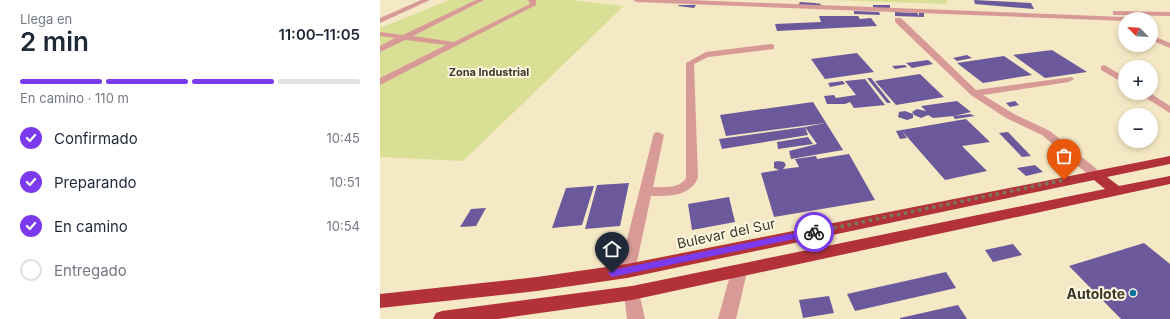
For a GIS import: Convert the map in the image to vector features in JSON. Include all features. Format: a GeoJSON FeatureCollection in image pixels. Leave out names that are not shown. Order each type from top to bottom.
{"type":"FeatureCollection","features":[{"type":"Feature","properties":{"kind":"highway","name":"Bulevar del Sur"},"geometry":{"type":"LineString","coordinates":[[380,301],[537,284],[627,271],[1095,174],[1170,160]]}},
{"type":"Feature","properties":{"kind":"highway"},"geometry":{"type":"LineString","coordinates":[[1095,174],[1116,191]]}},
{"type":"Feature","properties":{"kind":"highway"},"geometry":{"type":"LineString","coordinates":[[451,319],[632,293],[739,272],[1170,180]]}},
{"type":"Feature","properties":{"kind":"street"},"geometry":{"type":"LineString","coordinates":[[380,21],[427,0]]}},
{"type":"Feature","properties":{"kind":"street"},"geometry":{"type":"LineString","coordinates":[[380,49],[481,0]]}},
{"type":"Feature","properties":{"kind":"street"},"geometry":{"type":"LineString","coordinates":[[380,82],[533,5],[533,1],[531,0]]}},
{"type":"Feature","properties":{"kind":"street"},"geometry":{"type":"LineString","coordinates":[[636,0],[1118,19]]}},
{"type":"Feature","properties":{"kind":"street"},"geometry":{"type":"LineString","coordinates":[[978,9],[1170,14]]}},
{"type":"Feature","properties":{"kind":"street"},"geometry":{"type":"LineString","coordinates":[[1158,19],[1170,19]]}},
{"type":"Feature","properties":{"kind":"street"},"geometry":{"type":"LineString","coordinates":[[898,20],[974,93],[1010,116],[1046,133],[1095,174]]}},
{"type":"Feature","properties":{"kind":"street"},"geometry":{"type":"LineString","coordinates":[[380,34],[454,44]]}},
{"type":"Feature","properties":{"kind":"street"},"geometry":{"type":"LineString","coordinates":[[1158,40],[1170,46]]}},
{"type":"Feature","properties":{"kind":"street"},"geometry":{"type":"LineString","coordinates":[[646,192],[674,191],[689,184],[692,178],[690,63],[706,55],[771,47]]}},
{"type":"Feature","properties":{"kind":"street"},"geometry":{"type":"LineString","coordinates":[[1104,68],[1118,77]]}},
{"type":"Feature","properties":{"kind":"street"},"geometry":{"type":"LineString","coordinates":[[974,93],[1069,79]]}},
{"type":"Feature","properties":{"kind":"street"},"geometry":{"type":"LineString","coordinates":[[1154,100],[1170,110]]}},
{"type":"Feature","properties":{"kind":"street"},"geometry":{"type":"LineString","coordinates":[[627,271],[658,135]]}},
{"type":"Feature","properties":{"kind":"street"},"geometry":{"type":"LineString","coordinates":[[727,319],[739,272]]}},
{"type":"Feature","properties":{"kind":"street"},"geometry":{"type":"LineString","coordinates":[[632,293],[636,319]]}},
{"type":"Feature","properties":{"kind":"green space"},"geometry":{"type":"Polygon","coordinates":[[[449,0],[572,0],[624,6],[463,161],[380,157],[380,28],[449,0]]]}},
{"type":"Feature","properties":{"kind":"green space"},"geometry":{"type":"Polygon","coordinates":[[[832,0],[947,0],[947,4],[832,0]]]}},
{"type":"Feature","properties":{"kind":"building"},"geometry":{"type":"Polygon","coordinates":[[[974,0],[1031,3],[1034,9],[975,4],[974,0]]]}},
{"type":"Feature","properties":{"kind":"building"},"geometry":{"type":"Polygon","coordinates":[[[800,2],[821,4],[820,6],[798,6],[800,2]]]}},
{"type":"Feature","properties":{"kind":"building"},"geometry":{"type":"Polygon","coordinates":[[[696,5],[694,8],[678,6],[696,5]]]}},
{"type":"Feature","properties":{"kind":"building"},"geometry":{"type":"Polygon","coordinates":[[[873,5],[890,5],[890,9],[873,8],[873,5]]]}},
{"type":"Feature","properties":{"kind":"building"},"geometry":{"type":"Polygon","coordinates":[[[854,11],[879,12],[880,15],[854,14],[854,11]]]}},
{"type":"Feature","properties":{"kind":"building"},"geometry":{"type":"Polygon","coordinates":[[[895,12],[917,13],[919,16],[919,13],[924,13],[924,17],[895,16],[895,12]]]}},
{"type":"Feature","properties":{"kind":"building"},"geometry":{"type":"Polygon","coordinates":[[[819,16],[858,16],[860,19],[871,18],[877,26],[777,31],[775,24],[821,22],[819,16]]]}},
{"type":"Feature","properties":{"kind":"building"},"geometry":{"type":"Polygon","coordinates":[[[1052,50],[1087,72],[1045,78],[1013,55],[1052,50]]]}},
{"type":"Feature","properties":{"kind":"building"},"geometry":{"type":"Polygon","coordinates":[[[857,53],[874,72],[825,79],[811,59],[857,53]]]}},
{"type":"Feature","properties":{"kind":"building"},"geometry":{"type":"Polygon","coordinates":[[[967,55],[972,58],[957,61],[953,58],[967,55]]]}},
{"type":"Feature","properties":{"kind":"building"},"geometry":{"type":"Polygon","coordinates":[[[1004,56],[1032,75],[983,83],[957,63],[1004,56]]]}},
{"type":"Feature","properties":{"kind":"building"},"geometry":{"type":"Polygon","coordinates":[[[928,60],[933,64],[912,68],[906,63],[928,60]]]}},
{"type":"Feature","properties":{"kind":"building"},"geometry":{"type":"Polygon","coordinates":[[[905,65],[907,67],[895,69],[892,66],[905,65]]]}},
{"type":"Feature","properties":{"kind":"building"},"geometry":{"type":"Polygon","coordinates":[[[920,74],[944,97],[896,105],[875,81],[920,74]]]}},
{"type":"Feature","properties":{"kind":"building"},"geometry":{"type":"Polygon","coordinates":[[[867,78],[871,78],[891,103],[887,103],[867,78]]]}},
{"type":"Feature","properties":{"kind":"building"},"geometry":{"type":"Polygon","coordinates":[[[865,79],[885,105],[854,108],[850,102],[845,104],[827,104],[824,96],[834,95],[836,98],[856,95],[845,81],[865,79]]]}},
{"type":"Feature","properties":{"kind":"building"},"geometry":{"type":"Polygon","coordinates":[[[843,81],[845,84],[830,87],[828,83],[843,81]]]}},
{"type":"Feature","properties":{"kind":"building"},"geometry":{"type":"Polygon","coordinates":[[[957,101],[971,112],[954,116],[970,114],[975,116],[955,119],[953,116],[933,118],[928,115],[921,118],[914,115],[912,112],[917,109],[926,111],[921,106],[957,101]]]}},
{"type":"Feature","properties":{"kind":"building"},"geometry":{"type":"Polygon","coordinates":[[[1015,101],[1019,105],[1010,107],[1006,103],[1015,101]]]}},
{"type":"Feature","properties":{"kind":"building"},"geometry":{"type":"Polygon","coordinates":[[[813,102],[843,150],[791,159],[789,151],[817,144],[805,127],[825,123],[726,136],[720,115],[813,102]]]}},
{"type":"Feature","properties":{"kind":"building"},"geometry":{"type":"Polygon","coordinates":[[[905,111],[913,114],[913,118],[907,120],[898,117],[899,112],[905,111]]]}},
{"type":"Feature","properties":{"kind":"building"},"geometry":{"type":"Polygon","coordinates":[[[966,119],[990,142],[962,146],[987,171],[945,180],[902,131],[907,138],[900,139],[896,131],[966,119]]]}},
{"type":"Feature","properties":{"kind":"building"},"geometry":{"type":"Polygon","coordinates":[[[805,127],[808,135],[722,149],[719,139],[805,127]]]}},
{"type":"Feature","properties":{"kind":"building"},"geometry":{"type":"Polygon","coordinates":[[[1008,132],[1031,156],[1022,157],[999,133],[1008,132]]]}},
{"type":"Feature","properties":{"kind":"building"},"geometry":{"type":"Polygon","coordinates":[[[808,137],[813,144],[778,149],[777,142],[808,137]]]}},
{"type":"Feature","properties":{"kind":"building"},"geometry":{"type":"Polygon","coordinates":[[[849,154],[875,200],[774,217],[761,173],[779,170],[774,168],[774,162],[784,162],[786,165],[783,169],[799,167],[795,159],[816,156],[817,159],[849,154]]]}},
{"type":"Feature","properties":{"kind":"building"},"geometry":{"type":"Polygon","coordinates":[[[1035,165],[1043,172],[1026,176],[1017,168],[1035,165]]]}},
{"type":"Feature","properties":{"kind":"building"},"geometry":{"type":"Polygon","coordinates":[[[629,183],[620,226],[585,229],[597,185],[629,183]]]}},
{"type":"Feature","properties":{"kind":"building"},"geometry":{"type":"Polygon","coordinates":[[[594,186],[582,225],[552,228],[566,188],[594,186]]]}},
{"type":"Feature","properties":{"kind":"building"},"geometry":{"type":"Polygon","coordinates":[[[729,197],[735,222],[692,230],[688,204],[729,197]]]}},
{"type":"Feature","properties":{"kind":"building"},"geometry":{"type":"Polygon","coordinates":[[[486,208],[476,226],[460,227],[471,209],[486,208]]]}},
{"type":"Feature","properties":{"kind":"building","name":"Autolote"},"geometry":{"type":"Polygon","coordinates":[[[1144,243],[1170,264],[1170,319],[1121,319],[1069,266],[1144,243]]]}},
{"type":"Feature","properties":{"kind":"building"},"geometry":{"type":"Polygon","coordinates":[[[1013,244],[1022,255],[993,262],[985,250],[1013,244]]]}},
{"type":"Feature","properties":{"kind":"building"},"geometry":{"type":"Polygon","coordinates":[[[946,272],[956,288],[855,311],[847,294],[946,272]]]}},
{"type":"Feature","properties":{"kind":"building"},"geometry":{"type":"Polygon","coordinates":[[[829,296],[834,313],[803,318],[799,300],[829,296]]]}},
{"type":"Feature","properties":{"kind":"building"},"geometry":{"type":"Polygon","coordinates":[[[958,305],[967,319],[900,319],[900,318],[958,305]]]}},
{"type":"Feature","properties":{"kind":"way so far"},"geometry":{"type":"LineString","coordinates":[[814,232],[1064,180]]}},
{"type":"Feature","properties":{"kind":"place","name":"Autolote"},"geometry":{"type":"Point","coordinates":[1133,293]}},
{"type":"Feature","properties":{"kind":"district","name":"Zona Industrial"},"geometry":{"type":"Point","coordinates":[489,72]}},
{"type":"Feature","properties":{"kind":"route"},"geometry":{"type":"LineString","coordinates":[[612,273],[814,232]]}}]}
